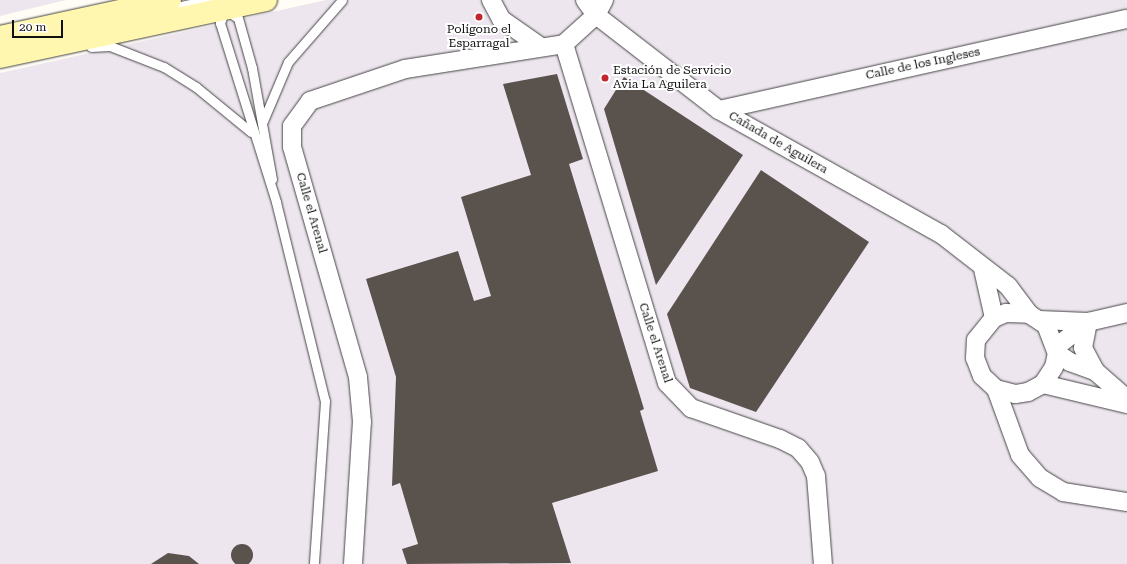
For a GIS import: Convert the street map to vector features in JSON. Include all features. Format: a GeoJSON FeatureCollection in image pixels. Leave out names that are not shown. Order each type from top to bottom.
{"type":"FeatureCollection","features":[{"type":"Feature","properties":{"kind":"main road"},"geometry":{"type":"LineString","coordinates":[[0,38],[170,0]]}},
{"type":"Feature","properties":{"kind":"main road"},"geometry":{"type":"LineString","coordinates":[[0,57],[50,48],[228,4],[266,0]]}},
{"type":"Feature","properties":{"kind":"street"},"geometry":{"type":"LineString","coordinates":[[491,0],[501,19],[540,47]]}},
{"type":"Feature","properties":{"kind":"street","name":"Cañada de Aguilera"},"geometry":{"type":"LineString","coordinates":[[585,0],[600,8],[719,110],[941,234],[983,269],[1008,286],[1034,317],[1046,325],[1056,350]]}},
{"type":"Feature","properties":{"kind":"street"},"geometry":{"type":"LineString","coordinates":[[564,44],[600,8]]}},
{"type":"Feature","properties":{"kind":"street","name":"Calle de los Ingleses"},"geometry":{"type":"LineString","coordinates":[[719,110],[1127,19]]}},
{"type":"Feature","properties":{"kind":"street","name":"Calle el Arenal"},"geometry":{"type":"LineString","coordinates":[[353,564],[362,422],[358,377],[292,147],[292,126],[299,113],[310,102],[405,69],[564,44],[667,383],[691,408],[780,439],[798,448],[810,462],[816,476],[823,564]]}},
{"type":"Feature","properties":{"kind":"street"},"geometry":{"type":"LineString","coordinates":[[983,269],[994,318]]}},
{"type":"Feature","properties":{"kind":"street"},"geometry":{"type":"LineString","coordinates":[[1127,313],[1088,322],[1006,313],[994,318],[976,340],[975,358],[982,376],[996,389],[1015,394],[1035,388],[1127,404]]}},
{"type":"Feature","properties":{"kind":"street"},"geometry":{"type":"LineString","coordinates":[[1010,430],[1015,409],[1054,367],[1056,350],[1088,322]]}},
{"type":"Feature","properties":{"kind":"street"},"geometry":{"type":"LineString","coordinates":[[1088,322],[1083,348],[1095,371],[1127,399]]}},
{"type":"Feature","properties":{"kind":"street"},"geometry":{"type":"LineString","coordinates":[[1056,350],[1070,362],[1095,371]]}},
{"type":"Feature","properties":{"kind":"street"},"geometry":{"type":"LineString","coordinates":[[996,389],[1020,455],[1040,478],[1063,492],[1127,502]]}},
{"type":"Feature","properties":{"kind":"lane"},"geometry":{"type":"LineString","coordinates":[[67,23],[126,18],[209,0],[228,4],[238,18],[263,122],[276,202],[325,401],[314,564]]}},
{"type":"Feature","properties":{"kind":"lane"},"geometry":{"type":"LineString","coordinates":[[263,122],[288,62],[342,0]]}},
{"type":"Feature","properties":{"kind":"lane"},"geometry":{"type":"LineString","coordinates":[[228,4],[220,23],[252,133],[276,202]]}},
{"type":"Feature","properties":{"kind":"lane"},"geometry":{"type":"LineString","coordinates":[[50,48],[110,46],[164,67],[221,105],[252,133]]}},
{"type":"Feature","properties":{"kind":"shaded area"},"geometry":{"type":"Polygon","coordinates":[[[0,0],[66,0],[0,16],[0,0]]]}},
{"type":"Feature","properties":{"kind":"shaded area"},"geometry":{"type":"Polygon","coordinates":[[[326,0],[1127,0],[1127,564],[0,564],[0,73],[326,0]]]}},
{"type":"Feature","properties":{"kind":"building"},"geometry":{"type":"Polygon","coordinates":[[[557,74],[583,159],[569,164],[644,409],[640,411],[658,471],[552,503],[571,563],[407,564],[402,549],[418,544],[400,483],[392,486],[396,377],[366,279],[458,251],[474,301],[491,296],[461,197],[531,175],[503,84],[557,74]]]}},
{"type":"Feature","properties":{"kind":"building"},"geometry":{"type":"Polygon","coordinates":[[[624,77],[743,155],[656,285],[604,109],[624,77]]]}},
{"type":"Feature","properties":{"kind":"building"},"geometry":{"type":"Polygon","coordinates":[[[761,170],[869,242],[756,412],[690,388],[667,314],[761,170]]]}},
{"type":"Feature","properties":{"kind":"building"},"geometry":{"type":"Polygon","coordinates":[[[242,544],[250,547],[253,555],[250,563],[242,566],[234,563],[231,555],[234,547],[242,544]]]}},
{"type":"Feature","properties":{"kind":"building"},"geometry":{"type":"Polygon","coordinates":[[[168,553],[189,556],[199,564],[151,564],[168,553]]]}},
{"type":"Feature","properties":{"kind":"place","name":"Polígono el Esparragal"},"geometry":{"type":"Point","coordinates":[479,17]}},
{"type":"Feature","properties":{"kind":"place","name":"Estación de Servicio Avia La Aguilera"},"geometry":{"type":"Point","coordinates":[605,78]}}]}
